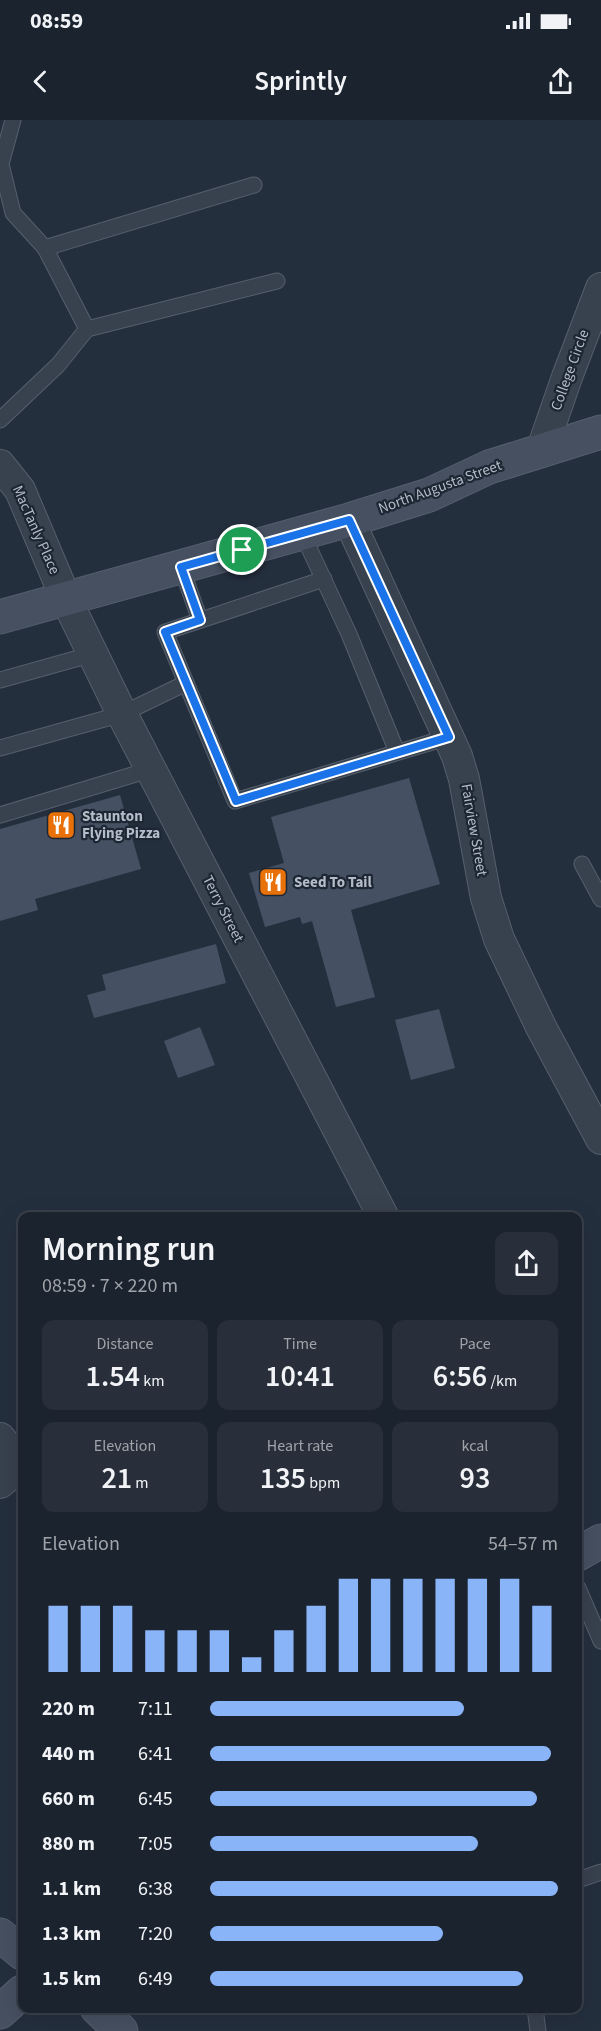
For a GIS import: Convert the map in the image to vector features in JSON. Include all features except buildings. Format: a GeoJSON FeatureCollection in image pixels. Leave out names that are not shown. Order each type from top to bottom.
{"type":"FeatureCollection","features":[{"type":"Feature","properties":{"kind":"main road","name":"North Augusta Street"},"geometry":{"type":"LineString","coordinates":[[0,617],[349,520],[429,495],[489,467],[601,432]]}},
{"type":"Feature","properties":{"kind":"main road"},"geometry":{"type":"LineString","coordinates":[[582,1552],[601,1541]]}},
{"type":"Feature","properties":{"kind":"main road"},"geometry":{"type":"LineString","coordinates":[[0,1935],[18,1950]]}},
{"type":"Feature","properties":{"kind":"main road"},"geometry":{"type":"LineString","coordinates":[[0,2012],[18,1996]]}},
{"type":"Feature","properties":{"kind":"main road"},"geometry":{"type":"LineString","coordinates":[[102,2013],[121,2031]]}},
{"type":"Feature","properties":{"kind":"street","name":"College Circle"},"geometry":{"type":"LineString","coordinates":[[541,452],[601,288]]}},
{"type":"Feature","properties":{"kind":"street","name":"MacTanly Place"},"geometry":{"type":"LineString","coordinates":[[0,465],[23,496],[66,600]]}},
{"type":"Feature","properties":{"kind":"street","name":"Fairview Street"},"geometry":{"type":"LineString","coordinates":[[349,520],[449,737],[464,779],[486,898],[499,939],[601,1139]]}},
{"type":"Feature","properties":{"kind":"street","name":"Terry Street"},"geometry":{"type":"LineString","coordinates":[[66,600],[122,714],[381,1212]]}},
{"type":"Feature","properties":{"kind":"street"},"geometry":{"type":"LineString","coordinates":[[0,1483],[12,1470],[6,1446]]}},
{"type":"Feature","properties":{"kind":"lane"},"geometry":{"type":"LineString","coordinates":[[13,120],[1,164],[13,213],[45,248],[87,328]]}},
{"type":"Feature","properties":{"kind":"lane"},"geometry":{"type":"LineString","coordinates":[[45,248],[254,185]]}},
{"type":"Feature","properties":{"kind":"lane"},"geometry":{"type":"LineString","coordinates":[[0,420],[58,365],[87,328],[277,281]]}},
{"type":"Feature","properties":{"kind":"lane"},"geometry":{"type":"LineString","coordinates":[[302,533],[324,579],[397,752]]}},
{"type":"Feature","properties":{"kind":"lane"},"geometry":{"type":"LineString","coordinates":[[181,567],[200,620]]}},
{"type":"Feature","properties":{"kind":"lane"},"geometry":{"type":"LineString","coordinates":[[324,579],[165,632],[236,801],[449,737]]}},
{"type":"Feature","properties":{"kind":"lane"},"geometry":{"type":"LineString","coordinates":[[0,680],[93,654]]}},
{"type":"Feature","properties":{"kind":"lane"},"geometry":{"type":"LineString","coordinates":[[0,748],[122,714],[186,683]]}},
{"type":"Feature","properties":{"kind":"lane"},"geometry":{"type":"LineString","coordinates":[[0,814],[152,769]]}},
{"type":"Feature","properties":{"kind":"lane"},"geometry":{"type":"LineString","coordinates":[[582,864],[601,899]]}},
{"type":"Feature","properties":{"kind":"lane"},"geometry":{"type":"LineString","coordinates":[[582,1597],[601,1641]]}},
{"type":"Feature","properties":{"kind":"lane"},"geometry":{"type":"LineString","coordinates":[[582,1879],[601,1872]]}},
{"type":"Feature","properties":{"kind":"lane"},"geometry":{"type":"LineString","coordinates":[[536,2013],[538,2031]]}},
{"type":"Feature","properties":{"kind":"place","name":"Staunton Flying Pizza"},"geometry":{"type":"Point","coordinates":[61,825]}},
{"type":"Feature","properties":{"kind":"place","name":"Seed To Tail"},"geometry":{"type":"Point","coordinates":[273,882]}},
{"type":"Feature","properties":{"kind":"route"},"geometry":{"type":"LineString","coordinates":[[349,520],[449,737],[236,801],[165,632],[200,620],[181,567],[242,550],[349,520]]}}]}
